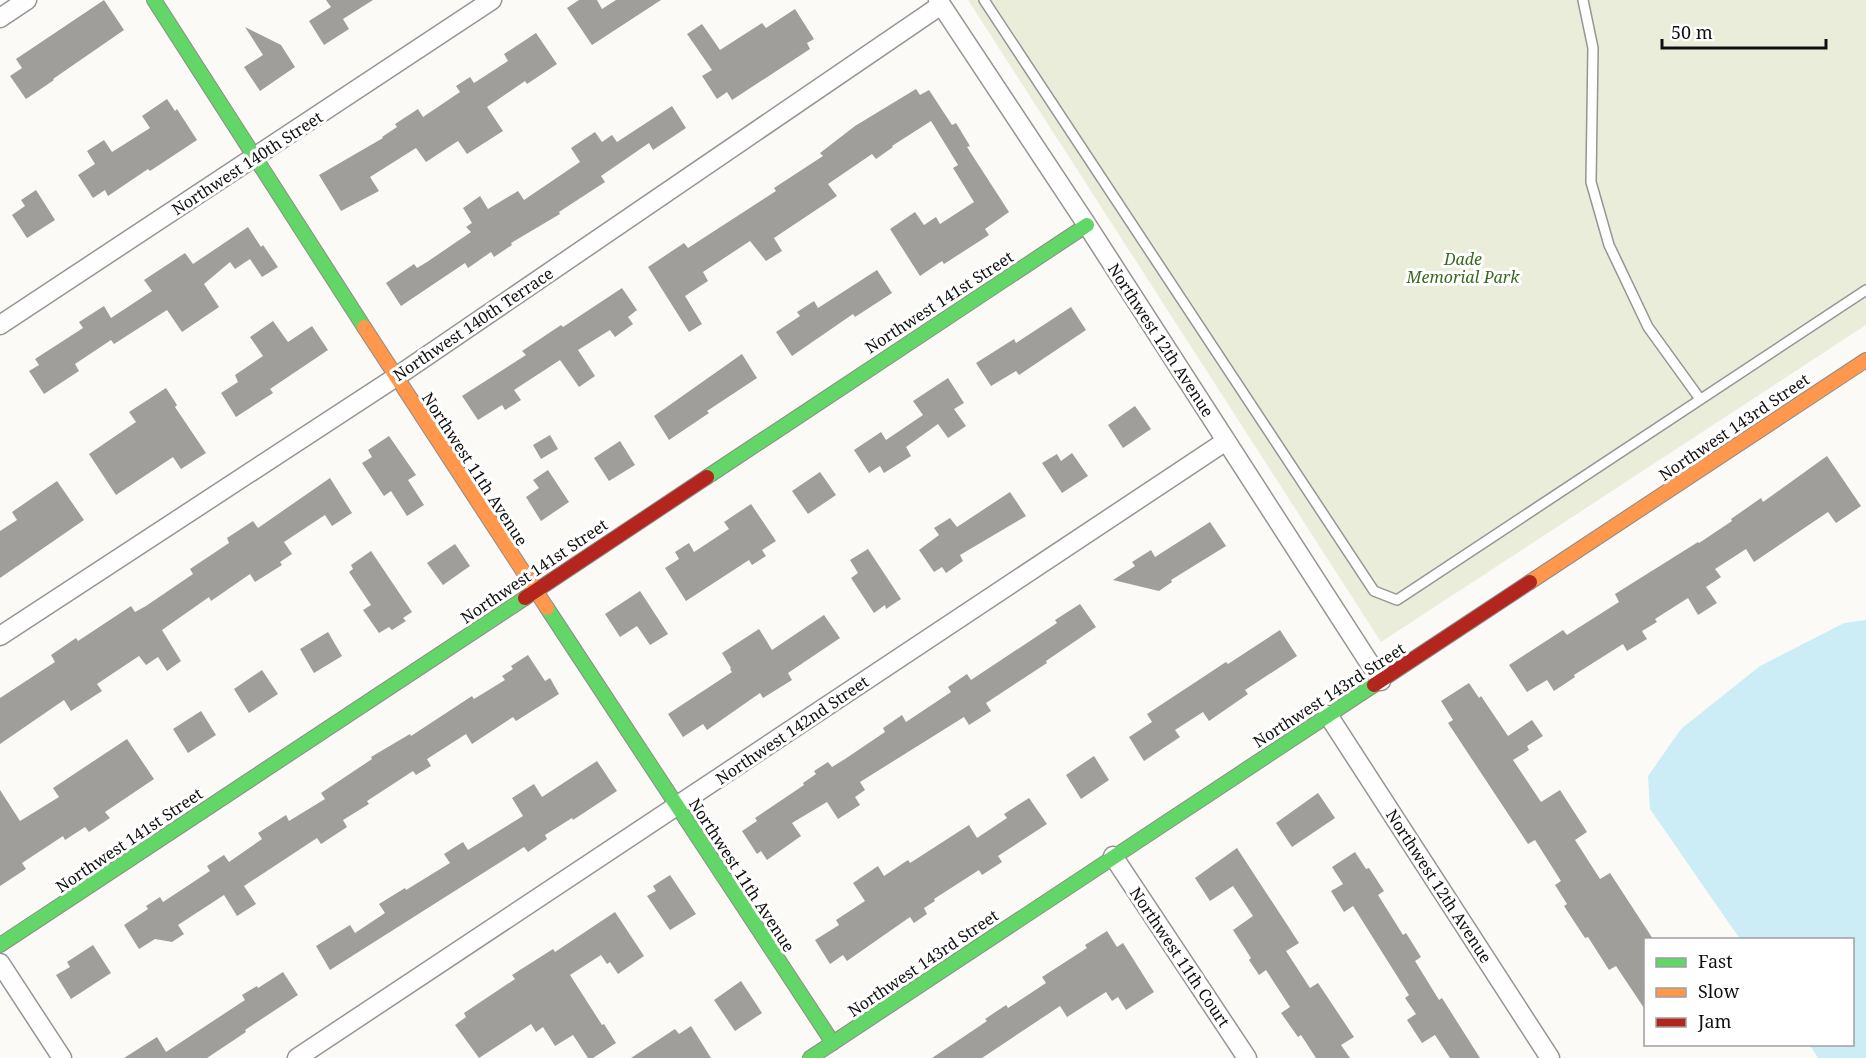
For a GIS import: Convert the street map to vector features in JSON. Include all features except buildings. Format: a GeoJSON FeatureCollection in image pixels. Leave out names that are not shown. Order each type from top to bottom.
{"type":"FeatureCollection","features":[{"type":"Feature","properties":{"kind":"street"},"geometry":{"type":"LineString","coordinates":[[0,18],[27,0]]}},
{"type":"Feature","properties":{"kind":"street","name":"Northwest 11th Avenue"},"geometry":{"type":"LineString","coordinates":[[154,0],[396,377],[833,1043]]}},
{"type":"Feature","properties":{"kind":"street","name":"Northwest 140th Street"},"geometry":{"type":"LineString","coordinates":[[0,325],[492,0]]}},
{"type":"Feature","properties":{"kind":"street","name":"Northwest 12th Avenue"},"geometry":{"type":"LineString","coordinates":[[940,2],[1087,225],[1381,681]]}},
{"type":"Feature","properties":{"kind":"street","name":"Northwest 140th Terrace"},"geometry":{"type":"LineString","coordinates":[[0,636],[396,377],[940,2]]}},
{"type":"Feature","properties":{"kind":"street","name":"Northwest 141st Street"},"geometry":{"type":"LineString","coordinates":[[0,945],[1087,225]]}},
{"type":"Feature","properties":{"kind":"street","name":"Northwest 143rd Street"},"geometry":{"type":"LineString","coordinates":[[810,1058],[1866,360]]}},
{"type":"Feature","properties":{"kind":"street","name":"Northwest 142nd Street"},"geometry":{"type":"LineString","coordinates":[[297,1058],[1226,441]]}},
{"type":"Feature","properties":{"kind":"street","name":"Northwest 12th Avenue"},"geometry":{"type":"LineString","coordinates":[[1328,715],[1550,1058]]}},
{"type":"Feature","properties":{"kind":"street","name":"Northwest 11th Court"},"geometry":{"type":"LineString","coordinates":[[1113,856],[1247,1058]]}},
{"type":"Feature","properties":{"kind":"street"},"geometry":{"type":"LineString","coordinates":[[0,963],[62,1058]]}},
{"type":"Feature","properties":{"kind":"lane"},"geometry":{"type":"LineString","coordinates":[[984,0],[1374,591],[1397,600],[1866,290]]}},
{"type":"Feature","properties":{"kind":"lane"},"geometry":{"type":"LineString","coordinates":[[1583,0],[1593,48],[1591,182],[1609,245],[1648,327],[1700,399]]}},
{"type":"Feature","properties":{"kind":"green space","name":"Dade Memorial Park"},"geometry":{"type":"Polygon","coordinates":[[[968,0],[1866,0],[1866,325],[1381,642],[968,0]]]}},
{"type":"Feature","properties":{"kind":"water"},"geometry":{"type":"Polygon","coordinates":[[[1866,620],[1866,1058],[1818,1058],[1811,1046],[1854,1046],[1854,938],[1739,938],[1650,809],[1648,776],[1681,729],[1760,666],[1844,623],[1866,620]]]}},
{"type":"Feature","properties":{"kind":"traffic: fast"},"geometry":{"type":"LineString","coordinates":[[154,0],[364,327]]}},
{"type":"Feature","properties":{"kind":"traffic: fast"},"geometry":{"type":"LineString","coordinates":[[707,477],[1087,225]]}},
{"type":"Feature","properties":{"kind":"traffic: fast"},"geometry":{"type":"LineString","coordinates":[[0,945],[525,598]]}},
{"type":"Feature","properties":{"kind":"traffic: fast"},"geometry":{"type":"LineString","coordinates":[[547,608],[833,1043]]}},
{"type":"Feature","properties":{"kind":"traffic: fast"},"geometry":{"type":"LineString","coordinates":[[810,1058],[1374,685]]}},
{"type":"Feature","properties":{"kind":"traffic: slow"},"geometry":{"type":"LineString","coordinates":[[364,327],[547,608]]}},
{"type":"Feature","properties":{"kind":"traffic: slow"},"geometry":{"type":"LineString","coordinates":[[1530,582],[1866,360]]}},
{"type":"Feature","properties":{"kind":"traffic: jam"},"geometry":{"type":"LineString","coordinates":[[525,598],[707,477]]}},
{"type":"Feature","properties":{"kind":"traffic: jam"},"geometry":{"type":"LineString","coordinates":[[1374,685],[1530,582]]}}]}
